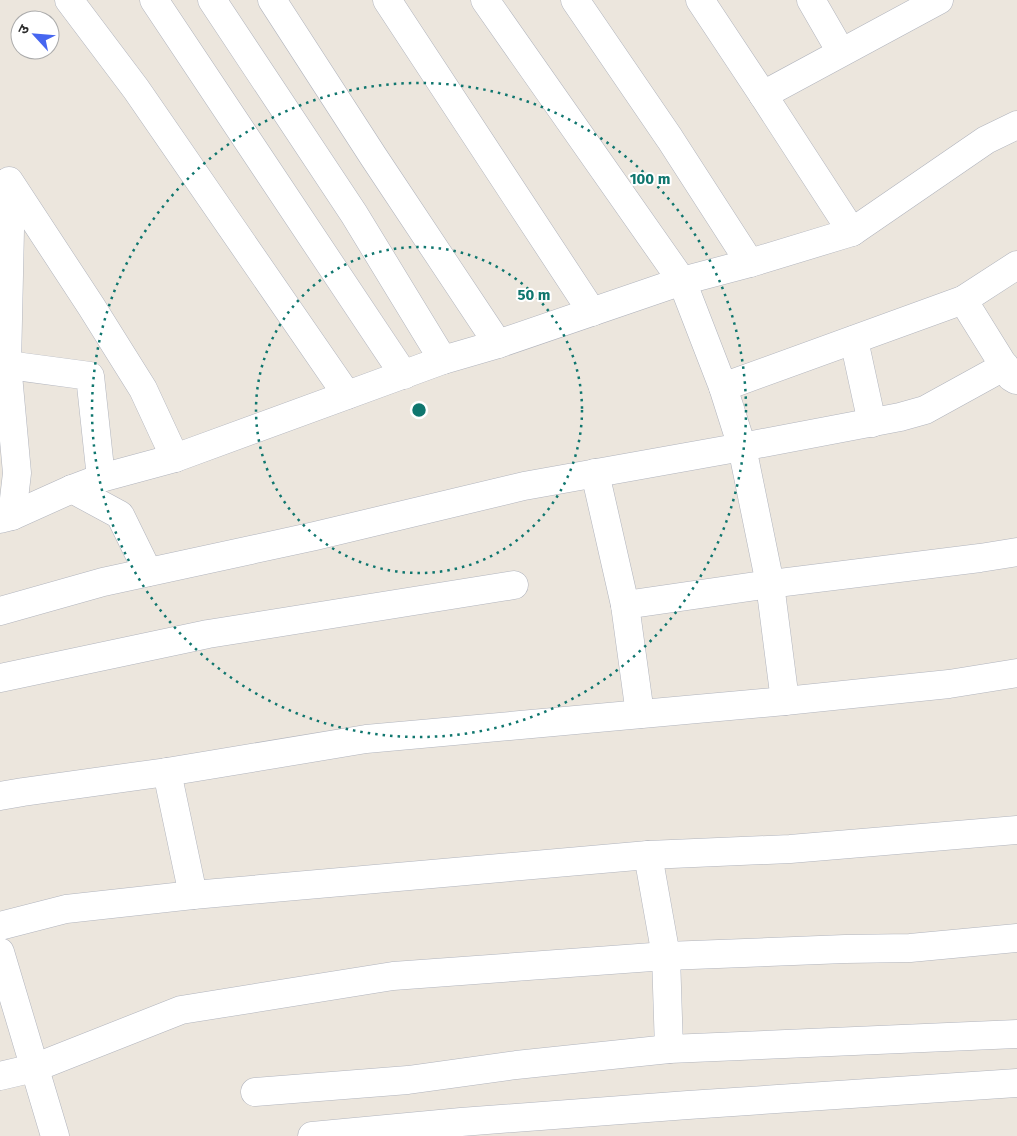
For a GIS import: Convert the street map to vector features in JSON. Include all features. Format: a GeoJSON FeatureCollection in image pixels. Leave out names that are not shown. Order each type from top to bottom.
{"type":"FeatureCollection","features":[{"type":"Feature","properties":{"kind":"street"},"geometry":{"type":"LineString","coordinates":[[68,0],[136,90],[347,395]]}},
{"type":"Feature","properties":{"kind":"street"},"geometry":{"type":"LineString","coordinates":[[154,0],[404,375]]}},
{"type":"Feature","properties":{"kind":"street"},"geometry":{"type":"LineString","coordinates":[[212,0],[354,214],[442,360]]}},
{"type":"Feature","properties":{"kind":"street"},"geometry":{"type":"LineString","coordinates":[[272,0],[498,344]]}},
{"type":"Feature","properties":{"kind":"street"},"geometry":{"type":"LineString","coordinates":[[387,0],[592,312]]}},
{"type":"Feature","properties":{"kind":"street"},"geometry":{"type":"LineString","coordinates":[[485,0],[682,281],[723,387],[742,447],[770,584],[786,701]]}},
{"type":"Feature","properties":{"kind":"street"},"geometry":{"type":"LineString","coordinates":[[575,0],[670,139],[750,263]]}},
{"type":"Feature","properties":{"kind":"street"},"geometry":{"type":"LineString","coordinates":[[700,0],[852,232]]}},
{"type":"Feature","properties":{"kind":"street"},"geometry":{"type":"LineString","coordinates":[[811,0],[841,52]]}},
{"type":"Feature","properties":{"kind":"street"},"geometry":{"type":"LineString","coordinates":[[763,95],[939,0]]}},
{"type":"Feature","properties":{"kind":"street"},"geometry":{"type":"LineString","coordinates":[[4,179],[4,364],[8,472],[6,517],[101,478],[175,458],[442,360],[498,344],[682,281],[750,263],[852,232],[986,140],[1017,125]]}},
{"type":"Feature","properties":{"kind":"street"},"geometry":{"type":"LineString","coordinates":[[4,179],[91,306],[143,389],[175,458]]}},
{"type":"Feature","properties":{"kind":"street"},"geometry":{"type":"LineString","coordinates":[[723,387],[963,300],[1017,265]]}},
{"type":"Feature","properties":{"kind":"street"},"geometry":{"type":"LineString","coordinates":[[0,611],[103,582],[314,536],[524,486],[872,423],[925,410],[1011,374],[963,300]]}},
{"type":"Feature","properties":{"kind":"street"},"geometry":{"type":"LineString","coordinates":[[854,340],[872,423]]}},
{"type":"Feature","properties":{"kind":"street"},"geometry":{"type":"LineString","coordinates":[[4,364],[90,376],[143,389]]}},
{"type":"Feature","properties":{"kind":"street"},"geometry":{"type":"LineString","coordinates":[[90,376],[101,478]]}},
{"type":"Feature","properties":{"kind":"street"},"geometry":{"type":"LineString","coordinates":[[596,473],[625,606],[640,714]]}},
{"type":"Feature","properties":{"kind":"street"},"geometry":{"type":"LineString","coordinates":[[72,489],[120,514],[148,572]]}},
{"type":"Feature","properties":{"kind":"street"},"geometry":{"type":"LineString","coordinates":[[625,606],[770,584],[1017,552]]}},
{"type":"Feature","properties":{"kind":"street"},"geometry":{"type":"LineString","coordinates":[[0,678],[208,634],[514,585]]}},
{"type":"Feature","properties":{"kind":"street"},"geometry":{"type":"LineString","coordinates":[[0,796],[167,772],[366,739],[786,701],[949,684],[1017,674]]}},
{"type":"Feature","properties":{"kind":"street"},"geometry":{"type":"LineString","coordinates":[[167,772],[193,895]]}},
{"type":"Feature","properties":{"kind":"street"},"geometry":{"type":"LineString","coordinates":[[0,926],[66,908],[193,895],[648,855],[790,849],[1017,830]]}},
{"type":"Feature","properties":{"kind":"street"},"geometry":{"type":"LineString","coordinates":[[648,855],[666,956],[670,1049]]}},
{"type":"Feature","properties":{"kind":"street"},"geometry":{"type":"LineString","coordinates":[[0,1076],[34,1068],[181,1010],[393,976],[666,956],[910,948],[1017,938]]}},
{"type":"Feature","properties":{"kind":"street"},"geometry":{"type":"LineString","coordinates":[[0,952],[55,1136]]}},
{"type":"Feature","properties":{"kind":"street"},"geometry":{"type":"LineString","coordinates":[[254,1092],[408,1080],[516,1065],[670,1049],[1017,1034]]}},
{"type":"Feature","properties":{"kind":"street"},"geometry":{"type":"LineString","coordinates":[[312,1136],[688,1104],[1017,1083]]}}]}
